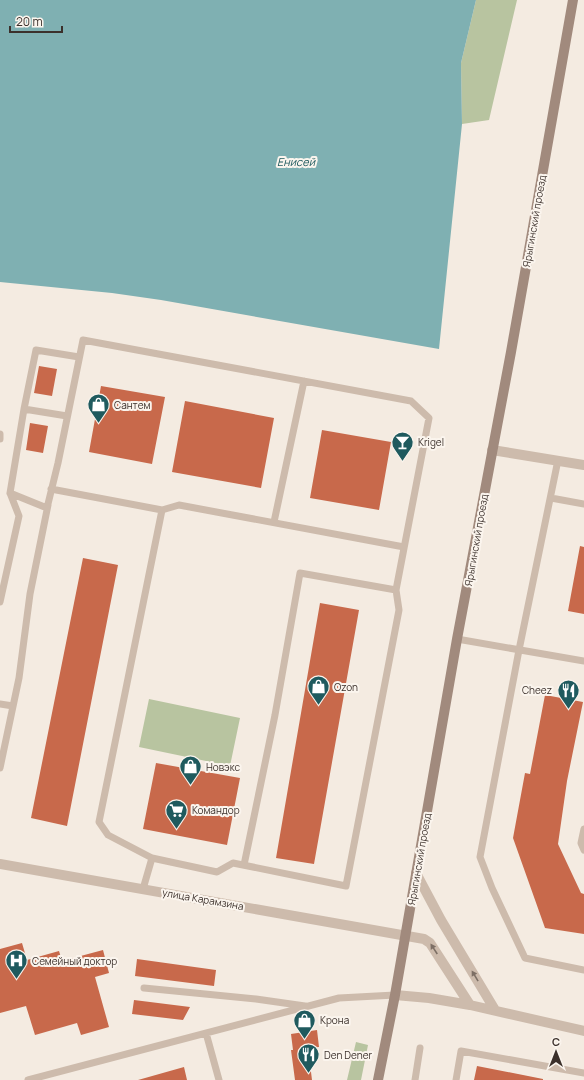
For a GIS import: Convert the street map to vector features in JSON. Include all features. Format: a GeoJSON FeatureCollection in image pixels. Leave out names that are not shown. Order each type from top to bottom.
{"type":"FeatureCollection","features":[{"type":"Feature","properties":{"kind":"main road","name":"Ярыгинский проезд"},"geometry":{"type":"LineString","coordinates":[[378,1080],[406,935],[573,0]]}},
{"type":"Feature","properties":{"kind":"street"},"geometry":{"type":"LineString","coordinates":[[492,450],[584,465]]}},
{"type":"Feature","properties":{"kind":"street","name":"улица Карамзина"},"geometry":{"type":"LineString","coordinates":[[0,864],[424,939],[430,943],[470,1005]]}},
{"type":"Feature","properties":{"kind":"street"},"geometry":{"type":"LineString","coordinates":[[416,873],[441,920],[495,1010]]}},
{"type":"Feature","properties":{"kind":"street"},"geometry":{"type":"LineString","coordinates":[[395,995],[429,998],[470,1005],[584,1031]]}},
{"type":"Feature","properties":{"kind":"lane"},"geometry":{"type":"LineString","coordinates":[[0,768],[1,755],[19,678],[30,594],[82,340],[411,401],[429,418],[396,590],[399,610],[346,886],[233,863],[217,872],[152,858],[108,836],[99,822],[162,510]]}},
{"type":"Feature","properties":{"kind":"lane"},"geometry":{"type":"LineString","coordinates":[[0,602],[19,516],[10,493],[24,409],[36,350],[79,357]]}},
{"type":"Feature","properties":{"kind":"lane"},"geometry":{"type":"LineString","coordinates":[[274,522],[304,381]]}},
{"type":"Feature","properties":{"kind":"lane"},"geometry":{"type":"LineString","coordinates":[[24,409],[67,416]]}},
{"type":"Feature","properties":{"kind":"lane"},"geometry":{"type":"LineString","coordinates":[[0,434],[0,439]]}},
{"type":"Feature","properties":{"kind":"lane"},"geometry":{"type":"LineString","coordinates":[[558,460],[519,650],[480,857],[492,888],[524,958],[584,970]]}},
{"type":"Feature","properties":{"kind":"lane"},"geometry":{"type":"LineString","coordinates":[[51,488],[162,510],[179,505],[404,547]]}},
{"type":"Feature","properties":{"kind":"lane"},"geometry":{"type":"LineString","coordinates":[[10,493],[47,508]]}},
{"type":"Feature","properties":{"kind":"lane"},"geometry":{"type":"LineString","coordinates":[[551,498],[584,504]]}},
{"type":"Feature","properties":{"kind":"lane"},"geometry":{"type":"LineString","coordinates":[[244,865],[275,715],[300,573],[396,590]]}},
{"type":"Feature","properties":{"kind":"lane"},"geometry":{"type":"LineString","coordinates":[[458,639],[584,661]]}},
{"type":"Feature","properties":{"kind":"lane"},"geometry":{"type":"LineString","coordinates":[[0,704],[13,706]]}},
{"type":"Feature","properties":{"kind":"lane"},"geometry":{"type":"LineString","coordinates":[[584,829],[582,843],[584,850]]}},
{"type":"Feature","properties":{"kind":"lane"},"geometry":{"type":"LineString","coordinates":[[143,889],[152,858]]}},
{"type":"Feature","properties":{"kind":"lane"},"geometry":{"type":"LineString","coordinates":[[144,988],[256,999],[309,1007]]}},
{"type":"Feature","properties":{"kind":"lane"},"geometry":{"type":"LineString","coordinates":[[28,1080],[53,1077],[206,1033],[309,1007],[338,998],[395,995]]}},
{"type":"Feature","properties":{"kind":"lane"},"geometry":{"type":"LineString","coordinates":[[206,1033],[219,1080]]}},
{"type":"Feature","properties":{"kind":"lane"},"geometry":{"type":"LineString","coordinates":[[415,1080],[420,1048]]}},
{"type":"Feature","properties":{"kind":"lane"},"geometry":{"type":"LineString","coordinates":[[456,1080],[461,1051],[584,1073]]}},
{"type":"Feature","properties":{"kind":"green space"},"geometry":{"type":"Polygon","coordinates":[[[476,0],[517,0],[489,120],[462,124],[461,63],[476,0]]]}},
{"type":"Feature","properties":{"kind":"green space"},"geometry":{"type":"Polygon","coordinates":[[[149,699],[240,718],[230,766],[139,747],[149,699]]]}},
{"type":"Feature","properties":{"kind":"green space"},"geometry":{"type":"Polygon","coordinates":[[[356,1042],[368,1045],[361,1080],[347,1080],[356,1042]]]}},
{"type":"Feature","properties":{"kind":"water","name":"Енисей"},"geometry":{"type":"Polygon","coordinates":[[[0,0],[476,0],[461,63],[462,124],[439,349],[161,300],[112,293],[0,282],[0,0]]]}},
{"type":"Feature","properties":{"kind":"building"},"geometry":{"type":"Polygon","coordinates":[[[39,366],[57,369],[52,396],[34,393],[39,366]]]}},
{"type":"Feature","properties":{"kind":"building"},"geometry":{"type":"Polygon","coordinates":[[[101,386],[165,397],[152,464],[89,452],[101,386]]]}},
{"type":"Feature","properties":{"kind":"building"},"geometry":{"type":"Polygon","coordinates":[[[185,401],[274,418],[261,488],[172,472],[185,401]]]}},
{"type":"Feature","properties":{"kind":"building"},"geometry":{"type":"Polygon","coordinates":[[[30,423],[48,426],[43,453],[26,450],[30,423]]]}},
{"type":"Feature","properties":{"kind":"building"},"geometry":{"type":"Polygon","coordinates":[[[322,430],[391,442],[379,510],[310,498],[322,430]]]}},
{"type":"Feature","properties":{"kind":"building"},"geometry":{"type":"Polygon","coordinates":[[[580,546],[584,547],[584,614],[568,611],[580,546]]]}},
{"type":"Feature","properties":{"kind":"building"},"geometry":{"type":"Polygon","coordinates":[[[83,558],[118,565],[67,826],[31,818],[83,558]]]}},
{"type":"Feature","properties":{"kind":"building"},"geometry":{"type":"Polygon","coordinates":[[[320,603],[359,610],[314,864],[276,858],[320,603]]]}},
{"type":"Feature","properties":{"kind":"building"},"geometry":{"type":"Polygon","coordinates":[[[545,695],[583,702],[567,781],[558,844],[581,893],[584,894],[584,934],[545,928],[513,838],[525,773],[530,774],[545,695]]]}},
{"type":"Feature","properties":{"kind":"building"},"geometry":{"type":"Polygon","coordinates":[[[156,763],[240,778],[227,845],[143,829],[156,763]]]}},
{"type":"Feature","properties":{"kind":"building"},"geometry":{"type":"Polygon","coordinates":[[[22,943],[27,960],[59,951],[62,961],[103,950],[109,973],[95,977],[109,1027],[81,1035],[77,1023],[35,1035],[26,1006],[0,1013],[0,949],[22,943]]]}},
{"type":"Feature","properties":{"kind":"building"},"geometry":{"type":"Polygon","coordinates":[[[137,959],[216,970],[214,986],[135,976],[137,959]]]}},
{"type":"Feature","properties":{"kind":"building"},"geometry":{"type":"Polygon","coordinates":[[[134,1000],[190,1007],[183,1020],[132,1014],[134,1000]]]}},
{"type":"Feature","properties":{"kind":"building"},"geometry":{"type":"Polygon","coordinates":[[[317,1030],[319,1047],[308,1048],[312,1080],[295,1080],[291,1050],[293,1050],[291,1034],[317,1030]]]}},
{"type":"Feature","properties":{"kind":"building"},"geometry":{"type":"Polygon","coordinates":[[[477,1066],[543,1079],[543,1080],[474,1080],[477,1066]]]}},
{"type":"Feature","properties":{"kind":"building"},"geometry":{"type":"Polygon","coordinates":[[[184,1067],[187,1080],[138,1080],[184,1067]]]}},
{"type":"Feature","properties":{"kind":"place","name":"Сантем"},"geometry":{"type":"Point","coordinates":[98,424]}},
{"type":"Feature","properties":{"kind":"place","name":"Krigel"},"geometry":{"type":"Point","coordinates":[403,462]}},
{"type":"Feature","properties":{"kind":"place","name":"Ozon"},"geometry":{"type":"Point","coordinates":[319,706]}},
{"type":"Feature","properties":{"kind":"place","name":"Cheez"},"geometry":{"type":"Point","coordinates":[568,710]}},
{"type":"Feature","properties":{"kind":"place","name":"Новэкс"},"geometry":{"type":"Point","coordinates":[191,786]}},
{"type":"Feature","properties":{"kind":"place","name":"Командор"},"geometry":{"type":"Point","coordinates":[176,830]}},
{"type":"Feature","properties":{"kind":"place","name":"Семейный доктор"},"geometry":{"type":"Point","coordinates":[17,980]}},
{"type":"Feature","properties":{"kind":"place","name":"Крона"},"geometry":{"type":"Point","coordinates":[305,1040]}},
{"type":"Feature","properties":{"kind":"place","name":"Den Dener"},"geometry":{"type":"Point","coordinates":[309,1074]}}]}
